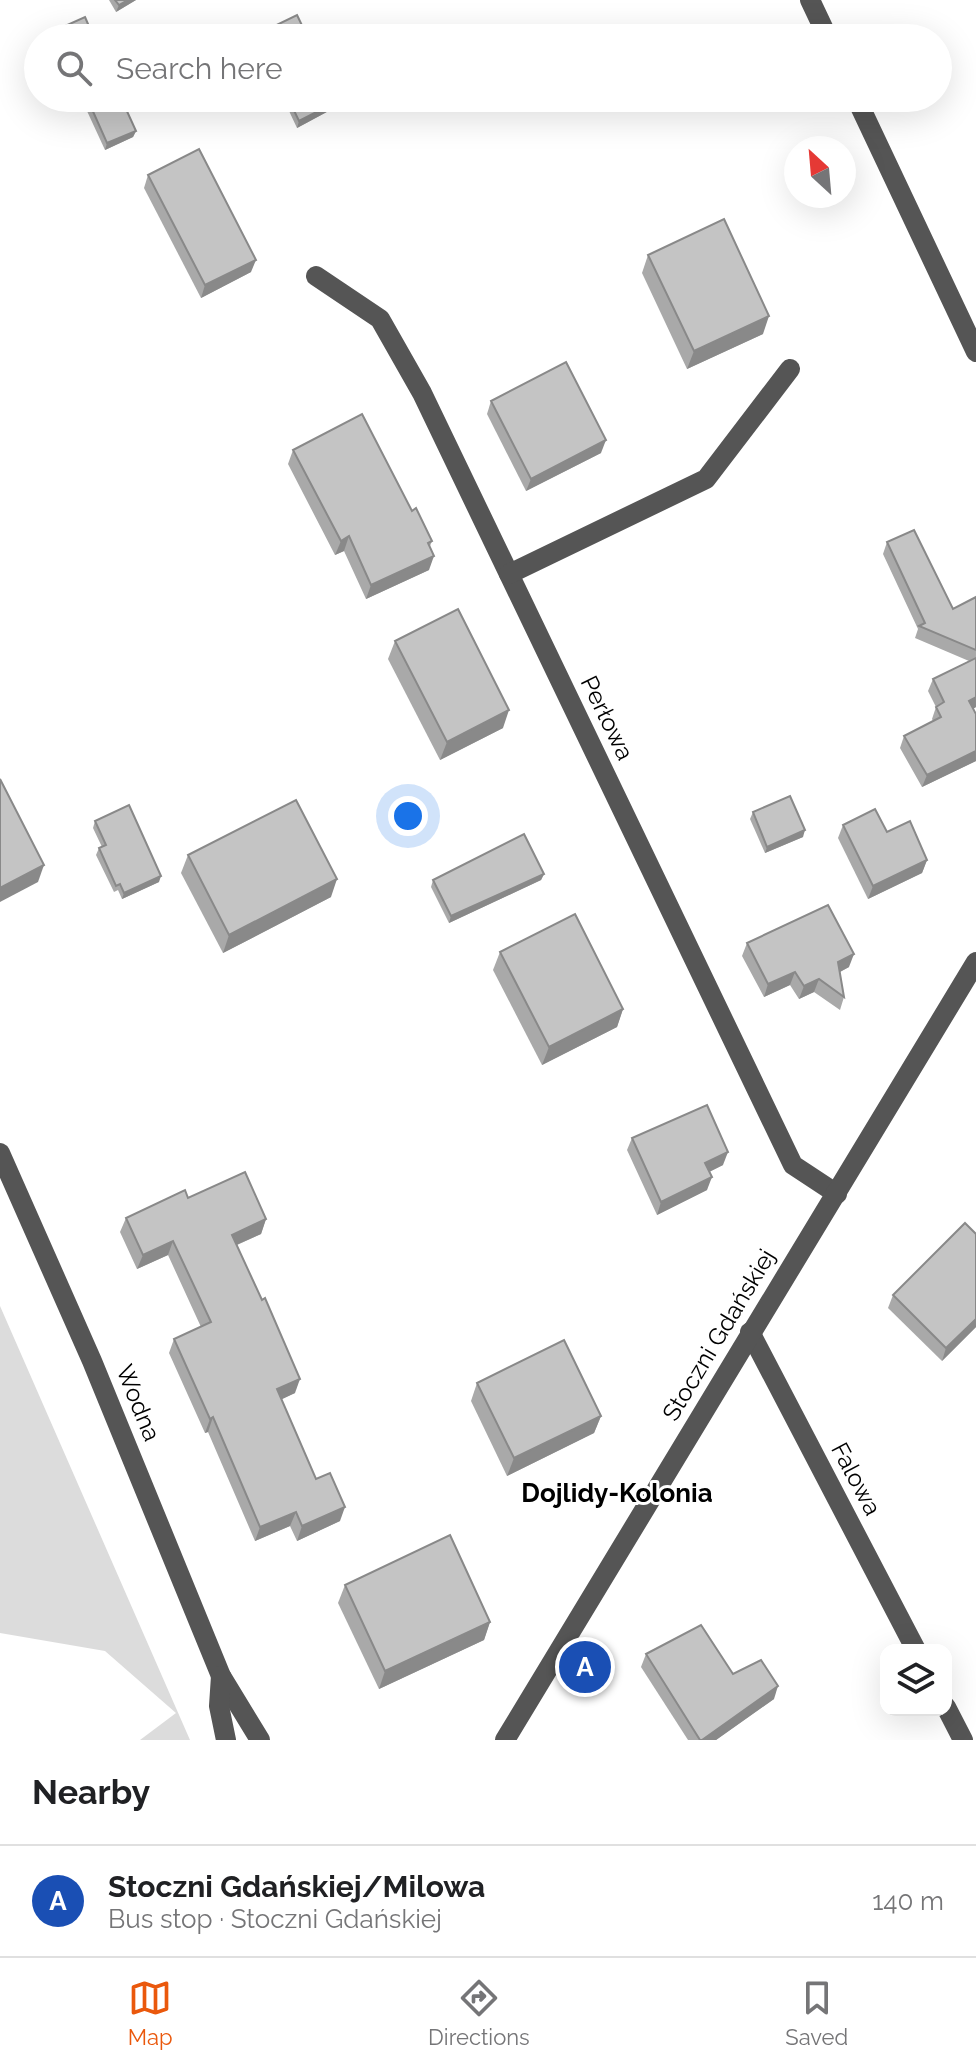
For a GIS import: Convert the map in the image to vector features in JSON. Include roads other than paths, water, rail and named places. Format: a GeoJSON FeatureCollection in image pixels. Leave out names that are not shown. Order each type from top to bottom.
{"type":"FeatureCollection","features":[{"type":"Feature","properties":{"kind":"street"},"geometry":{"type":"LineString","coordinates":[[810,0],[821,24]]}},
{"type":"Feature","properties":{"kind":"street"},"geometry":{"type":"LineString","coordinates":[[863,112],[976,352]]}},
{"type":"Feature","properties":{"kind":"street","name":"Perłowa"},"geometry":{"type":"LineString","coordinates":[[316,276],[380,319],[422,393],[793,1165],[837,1194]]}},
{"type":"Feature","properties":{"kind":"street"},"geometry":{"type":"LineString","coordinates":[[509,574],[706,479],[790,369]]}},
{"type":"Feature","properties":{"kind":"street","name":"Stoczni Gdańskiej"},"geometry":{"type":"LineString","coordinates":[[504,1738],[976,962]]}},
{"type":"Feature","properties":{"kind":"street","name":"Wodna"},"geometry":{"type":"LineString","coordinates":[[0,1153],[92,1361],[221,1676],[260,1740]]}},
{"type":"Feature","properties":{"kind":"street","name":"Falowa"},"geometry":{"type":"LineString","coordinates":[[750,1332],[913,1644]]}},
{"type":"Feature","properties":{"kind":"street","name":"Wodna"},"geometry":{"type":"LineString","coordinates":[[221,1676],[219,1706],[226,1740]]}},
{"type":"Feature","properties":{"kind":"street"},"geometry":{"type":"LineString","coordinates":[[951,1716],[963,1740]]}},
{"type":"Feature","properties":{"kind":"place","name":"Stoczni Gdańskiej/Milowa"},"geometry":{"type":"Point","coordinates":[585,1667]}},
{"type":"Feature","properties":{"kind":"district","name":"Dojlidy-Kolonia"},"geometry":{"type":"Point","coordinates":[617,1493]}}]}
